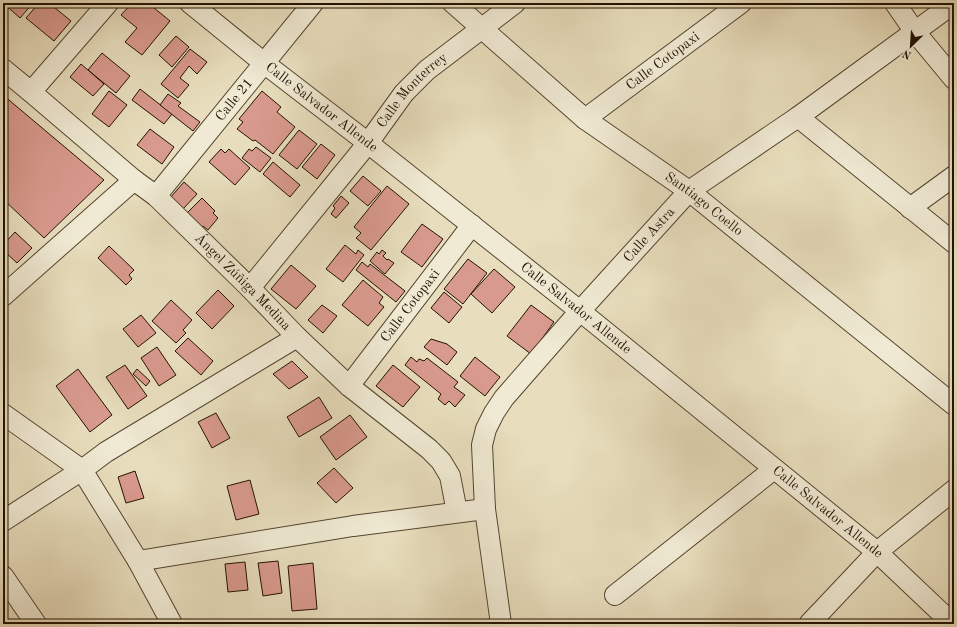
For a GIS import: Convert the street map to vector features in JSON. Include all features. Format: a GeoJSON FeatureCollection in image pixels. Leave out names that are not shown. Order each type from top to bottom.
{"type":"FeatureCollection","features":[{"type":"Feature","properties":{"kind":"street"},"geometry":{"type":"LineString","coordinates":[[31,92],[108,3]]}},
{"type":"Feature","properties":{"kind":"street","name":"Calle Salvador Allende"},"geometry":{"type":"LineString","coordinates":[[190,3],[264,63],[368,143],[580,311],[876,552],[953,624]]}},
{"type":"Feature","properties":{"kind":"street","name":"Calle 21"},"geometry":{"type":"LineString","coordinates":[[156,196],[313,3]]}},
{"type":"Feature","properties":{"kind":"street","name":"Santiago Coello"},"geometry":{"type":"LineString","coordinates":[[453,3],[585,120],[689,191],[954,405]]}},
{"type":"Feature","properties":{"kind":"street","name":"Calle Monterrey"},"geometry":{"type":"LineString","coordinates":[[250,288],[368,143],[404,93],[427,70],[515,3]]}},
{"type":"Feature","properties":{"kind":"street","name":"Calle Cotopaxi"},"geometry":{"type":"LineString","coordinates":[[585,120],[741,3]]}},
{"type":"Feature","properties":{"kind":"street"},"geometry":{"type":"LineString","coordinates":[[895,3],[915,32],[954,79]]}},
{"type":"Feature","properties":{"kind":"street","name":"Calle Astra"},"geometry":{"type":"LineString","coordinates":[[501,624],[485,509],[482,445],[486,429],[504,398],[580,311],[689,191],[798,117],[954,3]]}},
{"type":"Feature","properties":{"kind":"street","name":"Ángel Zúñiga Medina"},"geometry":{"type":"LineString","coordinates":[[3,69],[134,180],[156,196],[250,288],[297,337],[349,386],[429,449],[441,461],[450,476],[457,512]]}},
{"type":"Feature","properties":{"kind":"street"},"geometry":{"type":"LineString","coordinates":[[798,117],[954,243]]}},
{"type":"Feature","properties":{"kind":"street"},"geometry":{"type":"LineString","coordinates":[[910,208],[954,176]]}},
{"type":"Feature","properties":{"kind":"street"},"geometry":{"type":"LineString","coordinates":[[3,296],[134,180]]}},
{"type":"Feature","properties":{"kind":"street","name":"Calle Cotopaxi"},"geometry":{"type":"LineString","coordinates":[[349,386],[472,225]]}},
{"type":"Feature","properties":{"kind":"street"},"geometry":{"type":"LineString","coordinates":[[3,521],[82,470],[106,452],[297,337]]}},
{"type":"Feature","properties":{"kind":"street"},"geometry":{"type":"LineString","coordinates":[[3,414],[82,470],[138,561],[172,624]]}},
{"type":"Feature","properties":{"kind":"street"},"geometry":{"type":"LineString","coordinates":[[615,595],[774,469]]}},
{"type":"Feature","properties":{"kind":"street"},"geometry":{"type":"LineString","coordinates":[[809,624],[876,552],[954,490]]}},
{"type":"Feature","properties":{"kind":"street"},"geometry":{"type":"LineString","coordinates":[[138,561],[353,526],[485,509]]}},
{"type":"Feature","properties":{"kind":"street"},"geometry":{"type":"LineString","coordinates":[[3,576],[36,624]]}},
{"type":"Feature","properties":{"kind":"building"},"geometry":{"type":"Polygon","coordinates":[[[3,3],[33,3],[20,18],[3,3]]]}},
{"type":"Feature","properties":{"kind":"building"},"geometry":{"type":"Polygon","coordinates":[[[39,3],[49,3],[71,21],[54,41],[26,18],[39,3]]]}},
{"type":"Feature","properties":{"kind":"building"},"geometry":{"type":"Polygon","coordinates":[[[132,3],[148,3],[170,21],[142,55],[125,42],[137,28],[121,15],[132,3]]]}},
{"type":"Feature","properties":{"kind":"building"},"geometry":{"type":"Polygon","coordinates":[[[176,36],[189,47],[172,67],[159,55],[176,36]]]}},
{"type":"Feature","properties":{"kind":"building"},"geometry":{"type":"Polygon","coordinates":[[[190,49],[207,62],[197,74],[189,66],[180,78],[189,85],[178,98],[161,84],[190,49]]]}},
{"type":"Feature","properties":{"kind":"building"},"geometry":{"type":"Polygon","coordinates":[[[102,53],[130,76],[116,93],[88,70],[102,53]]]}},
{"type":"Feature","properties":{"kind":"building"},"geometry":{"type":"Polygon","coordinates":[[[81,64],[104,84],[93,96],[70,77],[81,64]]]}},
{"type":"Feature","properties":{"kind":"building"},"geometry":{"type":"Polygon","coordinates":[[[140,89],[172,114],[164,124],[132,100],[140,89]]]}},
{"type":"Feature","properties":{"kind":"building"},"geometry":{"type":"Polygon","coordinates":[[[109,91],[127,105],[109,127],[92,114],[109,91]]]}},
{"type":"Feature","properties":{"kind":"building"},"geometry":{"type":"Polygon","coordinates":[[[262,91],[281,107],[277,112],[295,127],[273,154],[255,140],[253,141],[237,129],[243,122],[239,119],[262,91]]]}},
{"type":"Feature","properties":{"kind":"building"},"geometry":{"type":"Polygon","coordinates":[[[168,94],[181,103],[178,106],[200,122],[193,131],[160,105],[168,94]]]}},
{"type":"Feature","properties":{"kind":"building"},"geometry":{"type":"Polygon","coordinates":[[[3,95],[104,180],[44,238],[3,199],[3,95]]]}},
{"type":"Feature","properties":{"kind":"building"},"geometry":{"type":"Polygon","coordinates":[[[150,129],[174,147],[162,164],[137,145],[150,129]]]}},
{"type":"Feature","properties":{"kind":"building"},"geometry":{"type":"Polygon","coordinates":[[[299,130],[317,144],[297,169],[279,155],[299,130]]]}},
{"type":"Feature","properties":{"kind":"building"},"geometry":{"type":"Polygon","coordinates":[[[321,144],[335,155],[317,179],[302,167],[321,144]]]}},
{"type":"Feature","properties":{"kind":"building"},"geometry":{"type":"Polygon","coordinates":[[[256,147],[271,158],[260,172],[242,158],[249,149],[252,151],[256,147]]]}},
{"type":"Feature","properties":{"kind":"building"},"geometry":{"type":"Polygon","coordinates":[[[221,149],[225,153],[229,149],[250,168],[235,185],[209,162],[221,149]]]}},
{"type":"Feature","properties":{"kind":"building"},"geometry":{"type":"Polygon","coordinates":[[[273,162],[300,185],[290,197],[263,174],[273,162]]]}},
{"type":"Feature","properties":{"kind":"building"},"geometry":{"type":"Polygon","coordinates":[[[363,176],[381,191],[368,206],[350,191],[363,176]]]}},
{"type":"Feature","properties":{"kind":"building"},"geometry":{"type":"Polygon","coordinates":[[[184,182],[197,194],[183,209],[170,198],[184,182]]]}},
{"type":"Feature","properties":{"kind":"building"},"geometry":{"type":"Polygon","coordinates":[[[387,186],[409,204],[371,250],[356,238],[361,233],[354,227],[387,186]]]}},
{"type":"Feature","properties":{"kind":"building"},"geometry":{"type":"Polygon","coordinates":[[[341,196],[349,203],[336,218],[331,214],[335,208],[333,206],[341,196]]]}},
{"type":"Feature","properties":{"kind":"building"},"geometry":{"type":"Polygon","coordinates":[[[202,198],[215,211],[213,213],[218,218],[208,230],[203,226],[201,228],[186,214],[202,198]]]}},
{"type":"Feature","properties":{"kind":"building"},"geometry":{"type":"Polygon","coordinates":[[[422,224],[443,239],[422,267],[401,252],[422,224]]]}},
{"type":"Feature","properties":{"kind":"building"},"geometry":{"type":"Polygon","coordinates":[[[15,232],[32,248],[17,263],[3,250],[3,245],[15,232]]]}},
{"type":"Feature","properties":{"kind":"building"},"geometry":{"type":"Polygon","coordinates":[[[345,245],[356,254],[358,250],[364,255],[343,282],[326,269],[345,245]]]}},
{"type":"Feature","properties":{"kind":"building"},"geometry":{"type":"Polygon","coordinates":[[[109,246],[134,270],[129,275],[132,279],[126,285],[98,258],[109,246]]]}},
{"type":"Feature","properties":{"kind":"building"},"geometry":{"type":"Polygon","coordinates":[[[382,250],[386,253],[383,256],[387,260],[388,259],[394,263],[385,274],[370,261],[377,252],[379,254],[382,250]]]}},
{"type":"Feature","properties":{"kind":"building"},"geometry":{"type":"Polygon","coordinates":[[[468,259],[487,273],[463,304],[444,289],[468,259]]]}},
{"type":"Feature","properties":{"kind":"building"},"geometry":{"type":"Polygon","coordinates":[[[362,262],[368,267],[370,264],[405,291],[396,302],[356,270],[362,262]]]}},
{"type":"Feature","properties":{"kind":"building"},"geometry":{"type":"Polygon","coordinates":[[[291,265],[316,286],[296,309],[271,289],[291,265]]]}},
{"type":"Feature","properties":{"kind":"building"},"geometry":{"type":"Polygon","coordinates":[[[494,269],[515,287],[492,313],[471,294],[494,269]]]}},
{"type":"Feature","properties":{"kind":"building"},"geometry":{"type":"Polygon","coordinates":[[[363,280],[383,297],[379,303],[384,307],[368,326],[342,305],[363,280]]]}},
{"type":"Feature","properties":{"kind":"building"},"geometry":{"type":"Polygon","coordinates":[[[218,290],[234,306],[212,329],[196,313],[218,290]]]}},
{"type":"Feature","properties":{"kind":"building"},"geometry":{"type":"Polygon","coordinates":[[[444,292],[462,307],[449,323],[431,308],[444,292]]]}},
{"type":"Feature","properties":{"kind":"building"},"geometry":{"type":"Polygon","coordinates":[[[171,300],[192,320],[183,330],[186,333],[176,343],[152,321],[171,300]]]}},
{"type":"Feature","properties":{"kind":"building"},"geometry":{"type":"Polygon","coordinates":[[[322,305],[337,316],[323,333],[308,320],[322,305]]]}},
{"type":"Feature","properties":{"kind":"building"},"geometry":{"type":"Polygon","coordinates":[[[531,305],[554,322],[531,354],[507,336],[531,305]]]}},
{"type":"Feature","properties":{"kind":"building"},"geometry":{"type":"Polygon","coordinates":[[[141,315],[156,333],[138,347],[123,329],[141,315]]]}},
{"type":"Feature","properties":{"kind":"building"},"geometry":{"type":"Polygon","coordinates":[[[188,338],[213,361],[201,375],[175,351],[188,338]]]}},
{"type":"Feature","properties":{"kind":"building"},"geometry":{"type":"Polygon","coordinates":[[[431,339],[447,344],[457,352],[447,365],[424,347],[431,339]]]}},
{"type":"Feature","properties":{"kind":"building"},"geometry":{"type":"Polygon","coordinates":[[[157,347],[176,375],[159,386],[141,358],[157,347]]]}},
{"type":"Feature","properties":{"kind":"building"},"geometry":{"type":"Polygon","coordinates":[[[411,357],[417,362],[419,359],[424,361],[427,358],[458,382],[454,387],[465,395],[455,407],[449,401],[445,405],[438,399],[441,394],[405,365],[411,357]]]}},
{"type":"Feature","properties":{"kind":"building"},"geometry":{"type":"Polygon","coordinates":[[[475,357],[500,377],[485,396],[460,376],[475,357]]]}},
{"type":"Feature","properties":{"kind":"building"},"geometry":{"type":"Polygon","coordinates":[[[292,361],[308,377],[289,389],[273,374],[292,361]]]}},
{"type":"Feature","properties":{"kind":"building"},"geometry":{"type":"Polygon","coordinates":[[[125,365],[147,396],[128,409],[106,377],[125,365]]]}},
{"type":"Feature","properties":{"kind":"building"},"geometry":{"type":"Polygon","coordinates":[[[393,365],[420,387],[403,407],[376,386],[393,365]]]}},
{"type":"Feature","properties":{"kind":"building"},"geometry":{"type":"Polygon","coordinates":[[[78,369],[112,415],[90,432],[56,386],[78,369]]]}},
{"type":"Feature","properties":{"kind":"building"},"geometry":{"type":"Polygon","coordinates":[[[137,369],[150,381],[146,386],[133,374],[137,369]]]}},
{"type":"Feature","properties":{"kind":"building"},"geometry":{"type":"Polygon","coordinates":[[[319,397],[332,418],[299,437],[287,417],[319,397]]]}},
{"type":"Feature","properties":{"kind":"building"},"geometry":{"type":"Polygon","coordinates":[[[216,413],[230,438],[212,448],[198,422],[216,413]]]}},
{"type":"Feature","properties":{"kind":"building"},"geometry":{"type":"Polygon","coordinates":[[[350,415],[367,437],[336,460],[320,437],[350,415]]]}},
{"type":"Feature","properties":{"kind":"building"},"geometry":{"type":"Polygon","coordinates":[[[334,468],[353,488],[336,503],[317,483],[334,468]]]}},
{"type":"Feature","properties":{"kind":"building"},"geometry":{"type":"Polygon","coordinates":[[[135,471],[144,498],[126,503],[118,477],[135,471]]]}},
{"type":"Feature","properties":{"kind":"building"},"geometry":{"type":"Polygon","coordinates":[[[250,480],[259,514],[236,520],[227,486],[250,480]]]}},
{"type":"Feature","properties":{"kind":"building"},"geometry":{"type":"Polygon","coordinates":[[[278,561],[282,593],[263,596],[258,563],[278,561]]]}},
{"type":"Feature","properties":{"kind":"building"},"geometry":{"type":"Polygon","coordinates":[[[245,562],[248,590],[228,592],[225,564],[245,562]]]}},
{"type":"Feature","properties":{"kind":"building"},"geometry":{"type":"Polygon","coordinates":[[[313,563],[317,609],[292,611],[288,566],[313,563]]]}}]}
